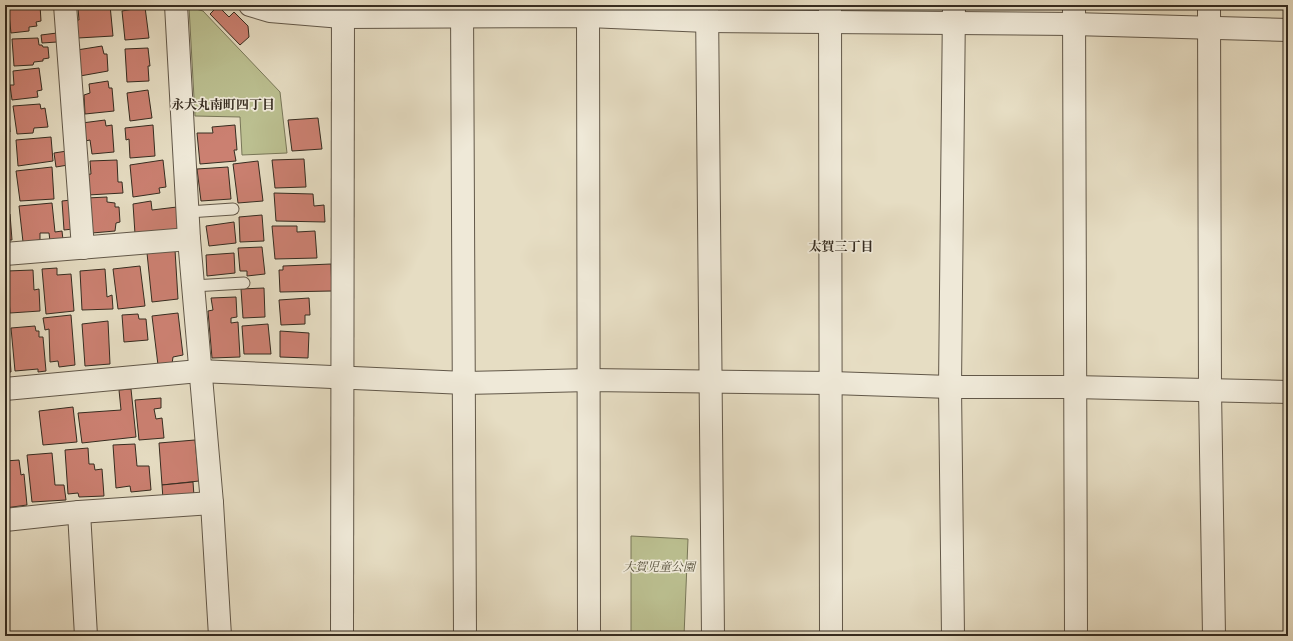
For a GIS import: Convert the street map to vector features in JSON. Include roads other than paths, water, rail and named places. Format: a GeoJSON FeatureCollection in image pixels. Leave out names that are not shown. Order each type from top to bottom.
{"type":"FeatureCollection","features":[{"type":"Feature","properties":{"kind":"street"},"geometry":{"type":"LineString","coordinates":[[65,5],[83,248]]}},
{"type":"Feature","properties":{"kind":"street"},"geometry":{"type":"LineString","coordinates":[[176,5],[189,238],[199,372],[212,503],[220,636]]}},
{"type":"Feature","properties":{"kind":"street"},"geometry":{"type":"LineString","coordinates":[[250,5],[270,11],[588,11],[1074,15],[1210,29],[1288,30]]}},
{"type":"Feature","properties":{"kind":"street"},"geometry":{"type":"LineString","coordinates":[[1209,5],[1210,390],[1214,636]]}},
{"type":"Feature","properties":{"kind":"street"},"geometry":{"type":"LineString","coordinates":[[342,11],[342,636]]}},
{"type":"Feature","properties":{"kind":"street"},"geometry":{"type":"LineString","coordinates":[[462,11],[465,383],[465,636]]}},
{"type":"Feature","properties":{"kind":"street"},"geometry":{"type":"LineString","coordinates":[[588,11],[589,636]]}},
{"type":"Feature","properties":{"kind":"street"},"geometry":{"type":"LineString","coordinates":[[707,13],[709,382],[713,636]]}},
{"type":"Feature","properties":{"kind":"street"},"geometry":{"type":"LineString","coordinates":[[830,14],[832,383],[831,636]]}},
{"type":"Feature","properties":{"kind":"street"},"geometry":{"type":"LineString","coordinates":[[954,14],[950,387],[954,636]]}},
{"type":"Feature","properties":{"kind":"street"},"geometry":{"type":"LineString","coordinates":[[1074,15],[1076,636]]}},
{"type":"Feature","properties":{"kind":"street"},"geometry":{"type":"LineString","coordinates":[[5,254],[189,238]]}},
{"type":"Feature","properties":{"kind":"street"},"geometry":{"type":"LineString","coordinates":[[5,390],[199,372],[465,383],[589,380],[832,383],[950,387],[1074,387],[1288,392]]}},
{"type":"Feature","properties":{"kind":"street"},"geometry":{"type":"LineString","coordinates":[[5,520],[79,512],[212,503]]}},
{"type":"Feature","properties":{"kind":"street"},"geometry":{"type":"LineString","coordinates":[[79,512],[86,636]]}},
{"type":"Feature","properties":{"kind":"lane"},"geometry":{"type":"LineString","coordinates":[[188,212],[233,209]]}},
{"type":"Feature","properties":{"kind":"lane"},"geometry":{"type":"LineString","coordinates":[[193,286],[244,283]]}},
{"type":"Feature","properties":{"kind":"district","name":"永犬丸南町四丁目"},"geometry":{"type":"Point","coordinates":[223,105]}},
{"type":"Feature","properties":{"kind":"district","name":"太賀三丁目"},"geometry":{"type":"Point","coordinates":[841,247]}},
{"type":"Feature","properties":{"kind":"park label","name":"大賀児童公園"},"geometry":{"type":"Point","coordinates":[659,568]}}]}
